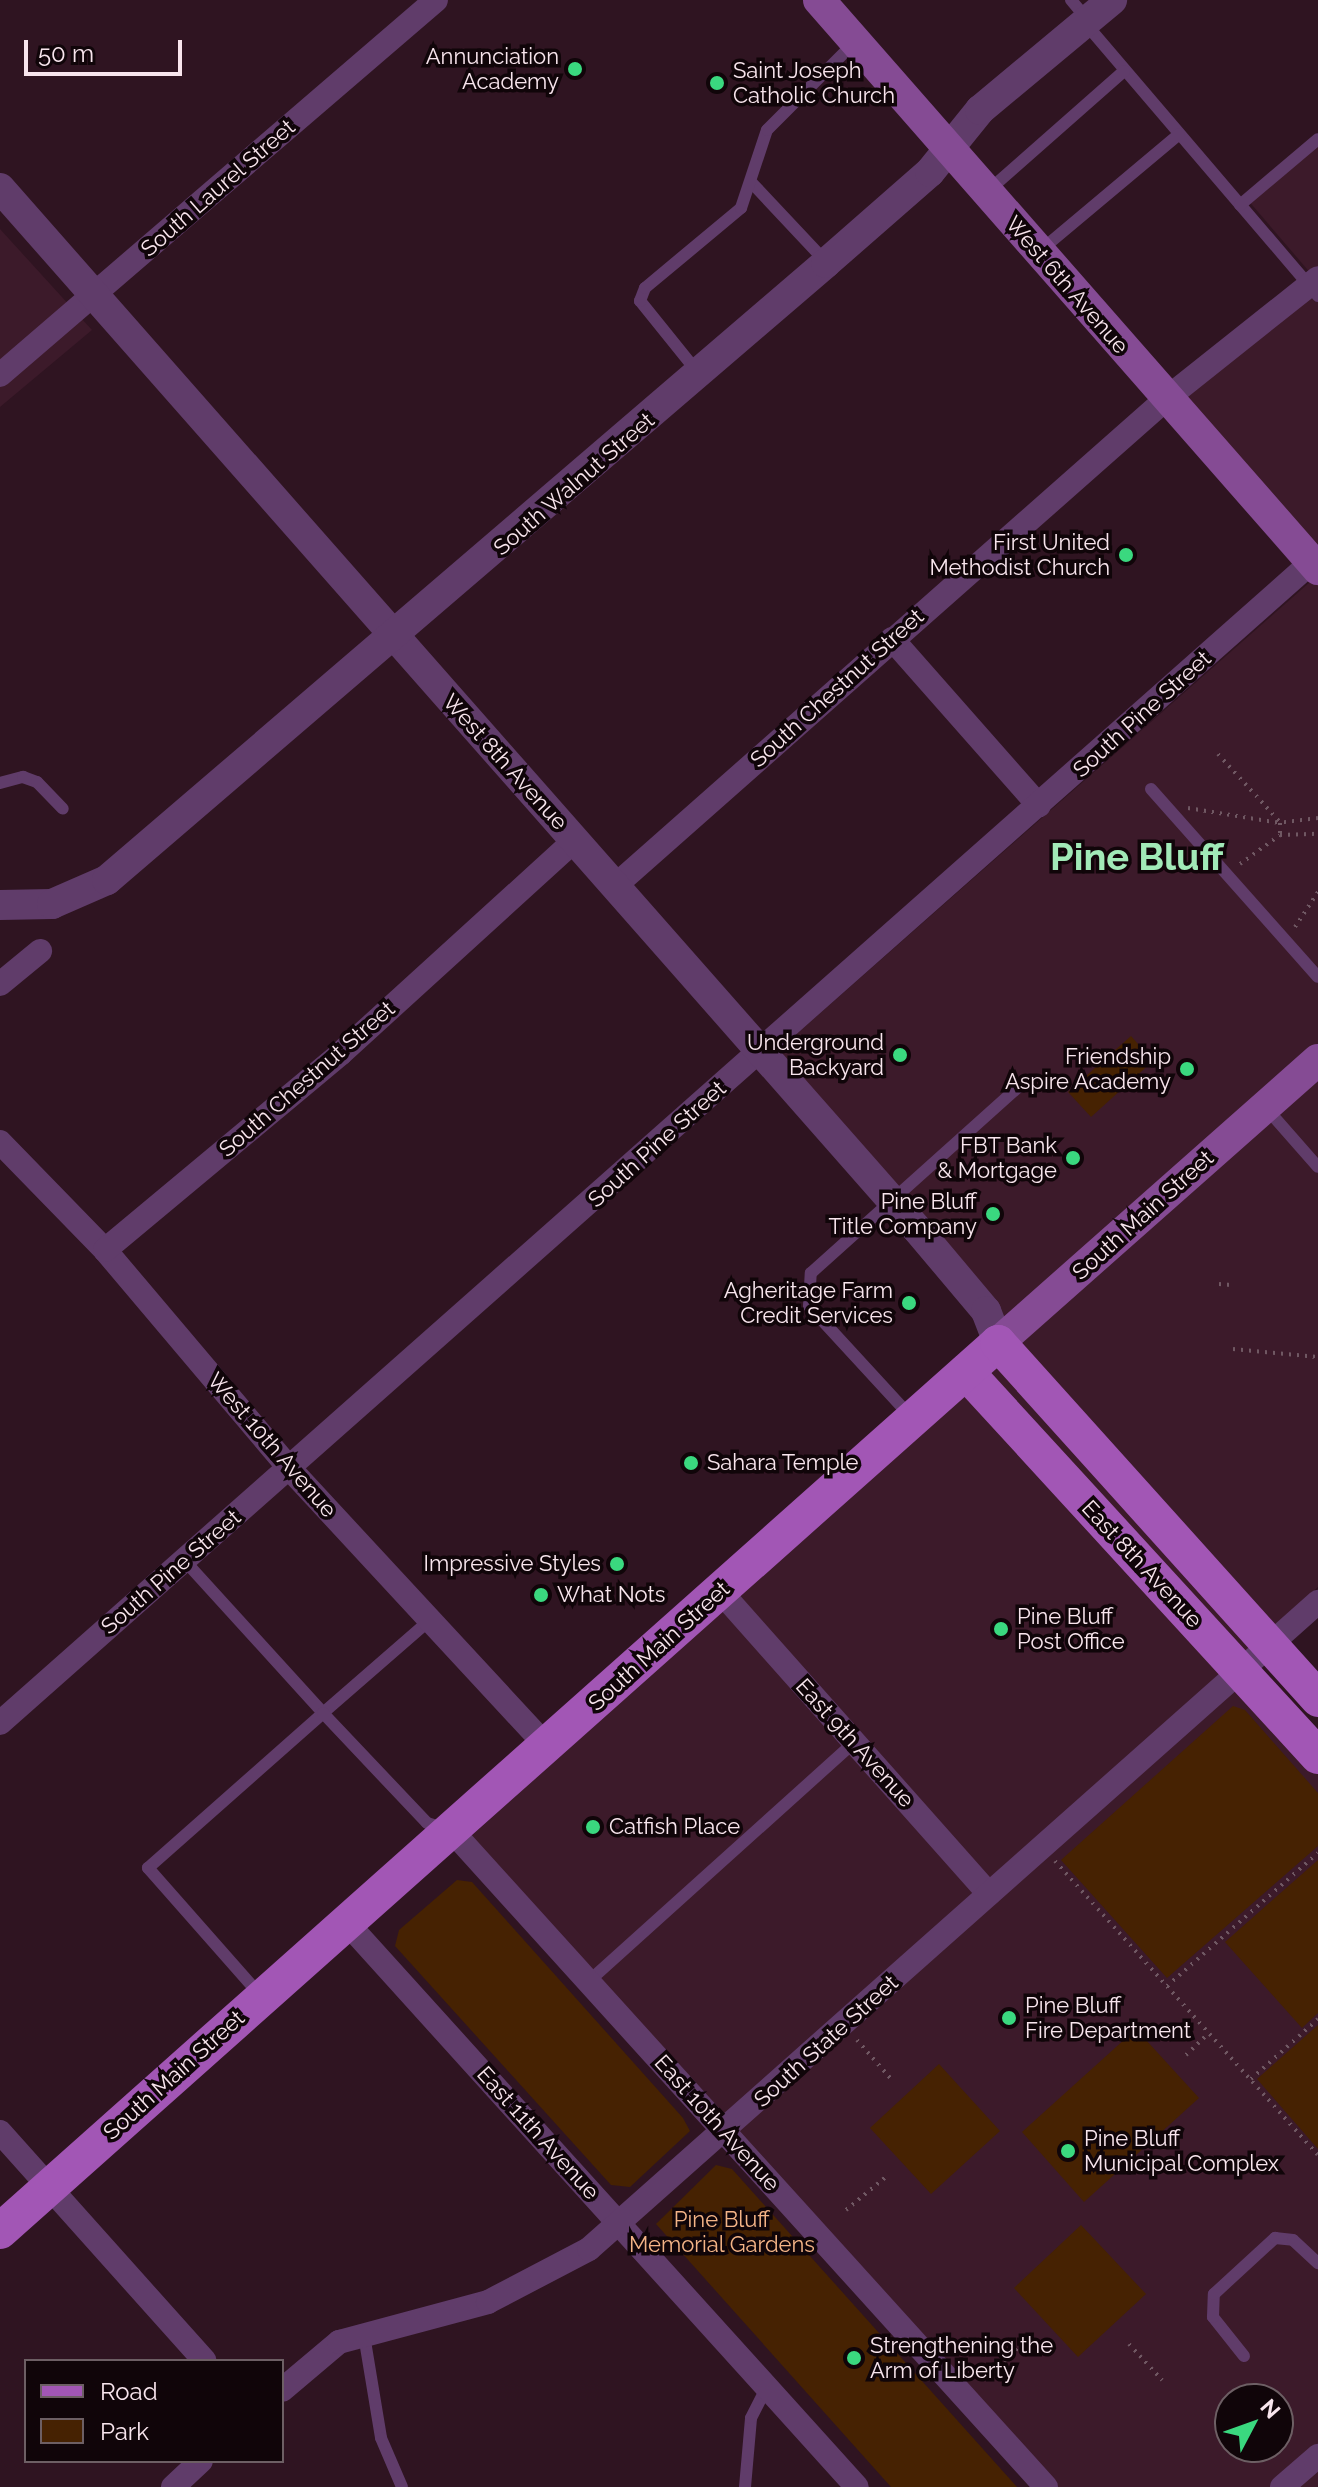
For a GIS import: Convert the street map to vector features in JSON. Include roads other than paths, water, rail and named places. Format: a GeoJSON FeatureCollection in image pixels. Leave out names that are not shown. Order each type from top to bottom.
{"type":"FeatureCollection","features":[{"type":"Feature","properties":{"kind":"main road","name":"West 6th Avenue"},"geometry":{"type":"LineString","coordinates":[[819,0],[1166,399],[1315,565]]}},
{"type":"Feature","properties":{"kind":"main road","name":"South Main Street"},"geometry":{"type":"LineString","coordinates":[[0,2231],[1318,1060]]}},
{"type":"Feature","properties":{"kind":"main road","name":"East 8th Avenue"},"geometry":{"type":"LineString","coordinates":[[998,1343],[1318,1699]]}},
{"type":"Feature","properties":{"kind":"main road","name":"East 8th Avenue"},"geometry":{"type":"LineString","coordinates":[[966,1372],[1318,1756]]}},
{"type":"Feature","properties":{"kind":"street","name":"South Laurel Street"},"geometry":{"type":"LineString","coordinates":[[0,375],[436,0]]}},
{"type":"Feature","properties":{"kind":"street","name":"South Walnut Street"},"geometry":{"type":"LineString","coordinates":[[0,905],[52,904],[107,880],[395,640],[826,263],[948,148],[980,110],[1082,14],[1112,0]]}},
{"type":"Feature","properties":{"kind":"street","name":"West 8th Avenue"},"geometry":{"type":"LineString","coordinates":[[0,188],[395,640],[616,885],[893,1201],[986,1311],[998,1343]]}},
{"type":"Feature","properties":{"kind":"street","name":"South Chestnut Street"},"geometry":{"type":"LineString","coordinates":[[616,885],[1166,399],[1315,286]]}},
{"type":"Feature","properties":{"kind":"street","name":"South Pine Street"},"geometry":{"type":"LineString","coordinates":[[0,1723],[291,1470],[761,1051],[1315,565]]}},
{"type":"Feature","properties":{"kind":"street"},"geometry":{"type":"LineString","coordinates":[[892,639],[1039,806]]}},
{"type":"Feature","properties":{"kind":"street","name":"South Chestnut Street"},"geometry":{"type":"LineString","coordinates":[[105,1250],[340,1054],[575,840]]}},
{"type":"Feature","properties":{"kind":"street"},"geometry":{"type":"LineString","coordinates":[[0,984],[40,951]]}},
{"type":"Feature","properties":{"kind":"street","name":"West 10th Avenue"},"geometry":{"type":"LineString","coordinates":[[0,1142],[105,1250],[291,1470],[547,1746]]}},
{"type":"Feature","properties":{"kind":"street","name":"East 9th Avenue"},"geometry":{"type":"LineString","coordinates":[[720,1591],[989,1894]]}},
{"type":"Feature","properties":{"kind":"street","name":"South State Street"},"geometry":{"type":"LineString","coordinates":[[284,2388],[339,2342],[532,2285],[618,2222],[725,2131],[1318,1602]]}},
{"type":"Feature","properties":{"kind":"street","name":"East 10th Avenue"},"geometry":{"type":"LineString","coordinates":[[452,1831],[1046,2487]]}},
{"type":"Feature","properties":{"kind":"street","name":"East 11th Avenue"},"geometry":{"type":"LineString","coordinates":[[347,1923],[857,2487]]}},
{"type":"Feature","properties":{"kind":"street"},"geometry":{"type":"LineString","coordinates":[[0,2132],[203,2359]]}},
{"type":"Feature","properties":{"kind":"street"},"geometry":{"type":"LineString","coordinates":[[1282,2487],[1318,2456]]}},
{"type":"Feature","properties":{"kind":"street"},"geometry":{"type":"LineString","coordinates":[[173,2487],[199,2463]]}},
{"type":"Feature","properties":{"kind":"lane"},"geometry":{"type":"LineString","coordinates":[[1082,14],[1124,71],[1315,286]]}},
{"type":"Feature","properties":{"kind":"lane"},"geometry":{"type":"LineString","coordinates":[[699,374],[640,301],[697,243],[723,229],[751,182],[767,130],[855,42]]}},
{"type":"Feature","properties":{"kind":"lane"},"geometry":{"type":"LineString","coordinates":[[986,192],[1124,71]]}},
{"type":"Feature","properties":{"kind":"lane"},"geometry":{"type":"LineString","coordinates":[[1039,252],[1179,134]]}},
{"type":"Feature","properties":{"kind":"lane"},"geometry":{"type":"LineString","coordinates":[[1240,205],[1318,139]]}},
{"type":"Feature","properties":{"kind":"lane"},"geometry":{"type":"LineString","coordinates":[[751,182],[826,263]]}},
{"type":"Feature","properties":{"kind":"lane"},"geometry":{"type":"LineString","coordinates":[[0,783],[23,777],[37,782],[63,809]]}},
{"type":"Feature","properties":{"kind":"lane"},"geometry":{"type":"LineString","coordinates":[[1151,789],[1318,977]]}},
{"type":"Feature","properties":{"kind":"lane"},"geometry":{"type":"LineString","coordinates":[[913,1419],[809,1306],[805,1291],[811,1273],[1024,1082]]}},
{"type":"Feature","properties":{"kind":"lane"},"geometry":{"type":"LineString","coordinates":[[1265,1107],[1318,1167]]}},
{"type":"Feature","properties":{"kind":"lane"},"geometry":{"type":"LineString","coordinates":[[184,1560],[427,1823],[452,1831]]}},
{"type":"Feature","properties":{"kind":"lane"},"geometry":{"type":"LineString","coordinates":[[261,1996],[148,1868],[430,1620]]}},
{"type":"Feature","properties":{"kind":"lane"},"geometry":{"type":"LineString","coordinates":[[588,1982],[855,1742]]}},
{"type":"Feature","properties":{"kind":"lane"},"geometry":{"type":"LineString","coordinates":[[1244,2356],[1213,2317],[1214,2294],[1275,2238],[1293,2240],[1318,2263]]}},
{"type":"Feature","properties":{"kind":"lane"},"geometry":{"type":"LineString","coordinates":[[364,2335],[381,2438],[402,2487]]}},
{"type":"Feature","properties":{"kind":"lane"},"geometry":{"type":"LineString","coordinates":[[745,2487],[751,2418],[767,2387]]}},
{"type":"Feature","properties":{"kind":"place","name":"Annunciation Academy"},"geometry":{"type":"Point","coordinates":[575,69]}},
{"type":"Feature","properties":{"kind":"place","name":"Saint Joseph Catholic Church"},"geometry":{"type":"Point","coordinates":[717,83]}},
{"type":"Feature","properties":{"kind":"place","name":"First United Methodist Church"},"geometry":{"type":"Point","coordinates":[1126,555]}},
{"type":"Feature","properties":{"kind":"place","name":"Underground Backyard"},"geometry":{"type":"Point","coordinates":[900,1055]}},
{"type":"Feature","properties":{"kind":"place","name":"Friendship Aspire Academy"},"geometry":{"type":"Point","coordinates":[1187,1069]}},
{"type":"Feature","properties":{"kind":"place","name":"FBT Bank & Mortgage"},"geometry":{"type":"Point","coordinates":[1073,1158]}},
{"type":"Feature","properties":{"kind":"place","name":"Pine Bluff Title Company"},"geometry":{"type":"Point","coordinates":[993,1214]}},
{"type":"Feature","properties":{"kind":"place","name":"Agheritage Farm Credit Services"},"geometry":{"type":"Point","coordinates":[909,1303]}},
{"type":"Feature","properties":{"kind":"place","name":"Sahara Temple"},"geometry":{"type":"Point","coordinates":[691,1463]}},
{"type":"Feature","properties":{"kind":"place","name":"Impressive Styles"},"geometry":{"type":"Point","coordinates":[617,1564]}},
{"type":"Feature","properties":{"kind":"place","name":"What Nots"},"geometry":{"type":"Point","coordinates":[541,1595]}},
{"type":"Feature","properties":{"kind":"place","name":"Pine Bluff Post Office"},"geometry":{"type":"Point","coordinates":[1001,1629]}},
{"type":"Feature","properties":{"kind":"place","name":"Catfish Place"},"geometry":{"type":"Point","coordinates":[593,1827]}},
{"type":"Feature","properties":{"kind":"place","name":"Pine Bluff Fire Department"},"geometry":{"type":"Point","coordinates":[1009,2018]}},
{"type":"Feature","properties":{"kind":"place","name":"Pine Bluff Municipal Complex"},"geometry":{"type":"Point","coordinates":[1068,2151]}},
{"type":"Feature","properties":{"kind":"place","name":"Strengthening the Arm of Liberty"},"geometry":{"type":"Point","coordinates":[854,2358]}},
{"type":"Feature","properties":{"kind":"district","name":"Pine Bluff"},"geometry":{"type":"Point","coordinates":[1137,857]}},
{"type":"Feature","properties":{"kind":"park label","name":"Pine Bluff Memorial Gardens"},"geometry":{"type":"Point","coordinates":[722,2232]}}]}
